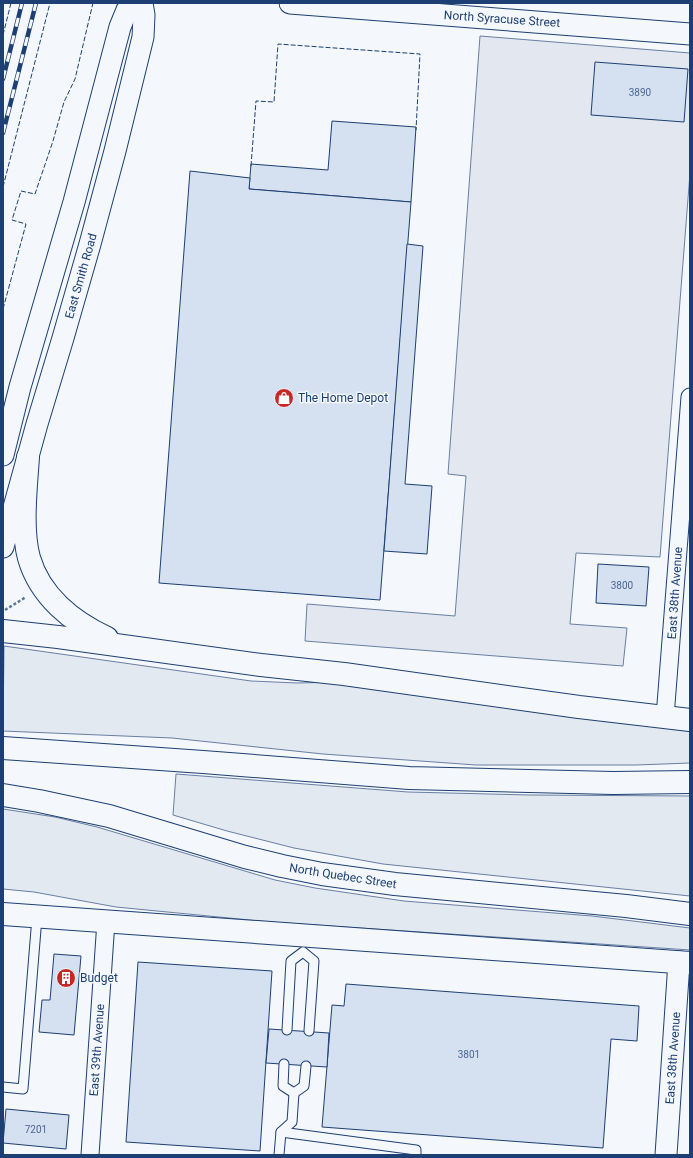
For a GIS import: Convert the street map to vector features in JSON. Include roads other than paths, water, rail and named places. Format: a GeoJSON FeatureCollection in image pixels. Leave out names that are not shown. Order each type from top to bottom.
{"type":"FeatureCollection","features":[{"type":"Feature","properties":{"kind":"main road"},"geometry":{"type":"LineString","coordinates":[[28,457],[25,518],[26,540],[28,557],[34,572],[44,589],[66,614],[79,624],[126,647]]}},
{"type":"Feature","properties":{"kind":"main road"},"geometry":{"type":"LineString","coordinates":[[3,631],[261,665],[344,674],[557,704],[690,720]]}},
{"type":"Feature","properties":{"kind":"main road"},"geometry":{"type":"LineString","coordinates":[[3,748],[409,778],[613,783],[690,782]]}},
{"type":"Feature","properties":{"kind":"main road","name":"North Quebec Street"},"geometry":{"type":"LineString","coordinates":[[3,795],[109,816],[238,855],[322,874],[395,884],[626,906],[690,914]]}},
{"type":"Feature","properties":{"kind":"main road"},"geometry":{"type":"LineString","coordinates":[[3,914],[106,921],[304,944],[685,963]]}},
{"type":"Feature","properties":{"kind":"street"},"geometry":{"type":"LineString","coordinates":[[3,455],[20,387],[70,218],[120,27],[127,10],[132,3]]}},
{"type":"Feature","properties":{"kind":"street","name":"East Smith Road"},"geometry":{"type":"LineString","coordinates":[[3,547],[36,424],[68,324],[115,151],[143,36],[144,15],[142,3]]}},
{"type":"Feature","properties":{"kind":"street","name":"North Syracuse Street"},"geometry":{"type":"LineString","coordinates":[[290,3],[690,34]]}},
{"type":"Feature","properties":{"kind":"street","name":"East 38th Avenue"},"geometry":{"type":"LineString","coordinates":[[665,717],[690,397]]}},
{"type":"Feature","properties":{"kind":"street","name":"East 39th Avenue"},"geometry":{"type":"LineString","coordinates":[[90,1155],[106,921]]}},
{"type":"Feature","properties":{"kind":"street","name":"East 38th Avenue"},"geometry":{"type":"LineString","coordinates":[[666,1155],[685,963]]}},
{"type":"Feature","properties":{"kind":"lane"},"geometry":{"type":"LineString","coordinates":[[3,1087],[23,1088],[36,916]]}},
{"type":"Feature","properties":{"kind":"lane"},"geometry":{"type":"LineString","coordinates":[[286,1030],[291,961],[304,944],[314,961],[308,1031]]}},
{"type":"Feature","properties":{"kind":"lane"},"geometry":{"type":"LineString","coordinates":[[284,1064],[283,1086],[294,1093]]}},
{"type":"Feature","properties":{"kind":"lane"},"geometry":{"type":"LineString","coordinates":[[294,1093],[304,1086],[306,1066]]}},
{"type":"Feature","properties":{"kind":"lane"},"geometry":{"type":"LineString","coordinates":[[279,1155],[281,1132],[292,1122],[294,1093]]}},
{"type":"Feature","properties":{"kind":"lane"},"geometry":{"type":"LineString","coordinates":[[281,1132],[416,1150],[416,1155]]}},
{"type":"Feature","properties":{"kind":"railway"},"geometry":{"type":"LineString","coordinates":[[3,79],[22,3]]}},
{"type":"Feature","properties":{"kind":"railway"},"geometry":{"type":"LineString","coordinates":[[3,133],[36,3]]}},
{"type":"Feature","properties":{"kind":"place","name":"The Home Depot"},"geometry":{"type":"Point","coordinates":[284,398]}},
{"type":"Feature","properties":{"kind":"place","name":"Budget"},"geometry":{"type":"Point","coordinates":[66,978]}}]}
